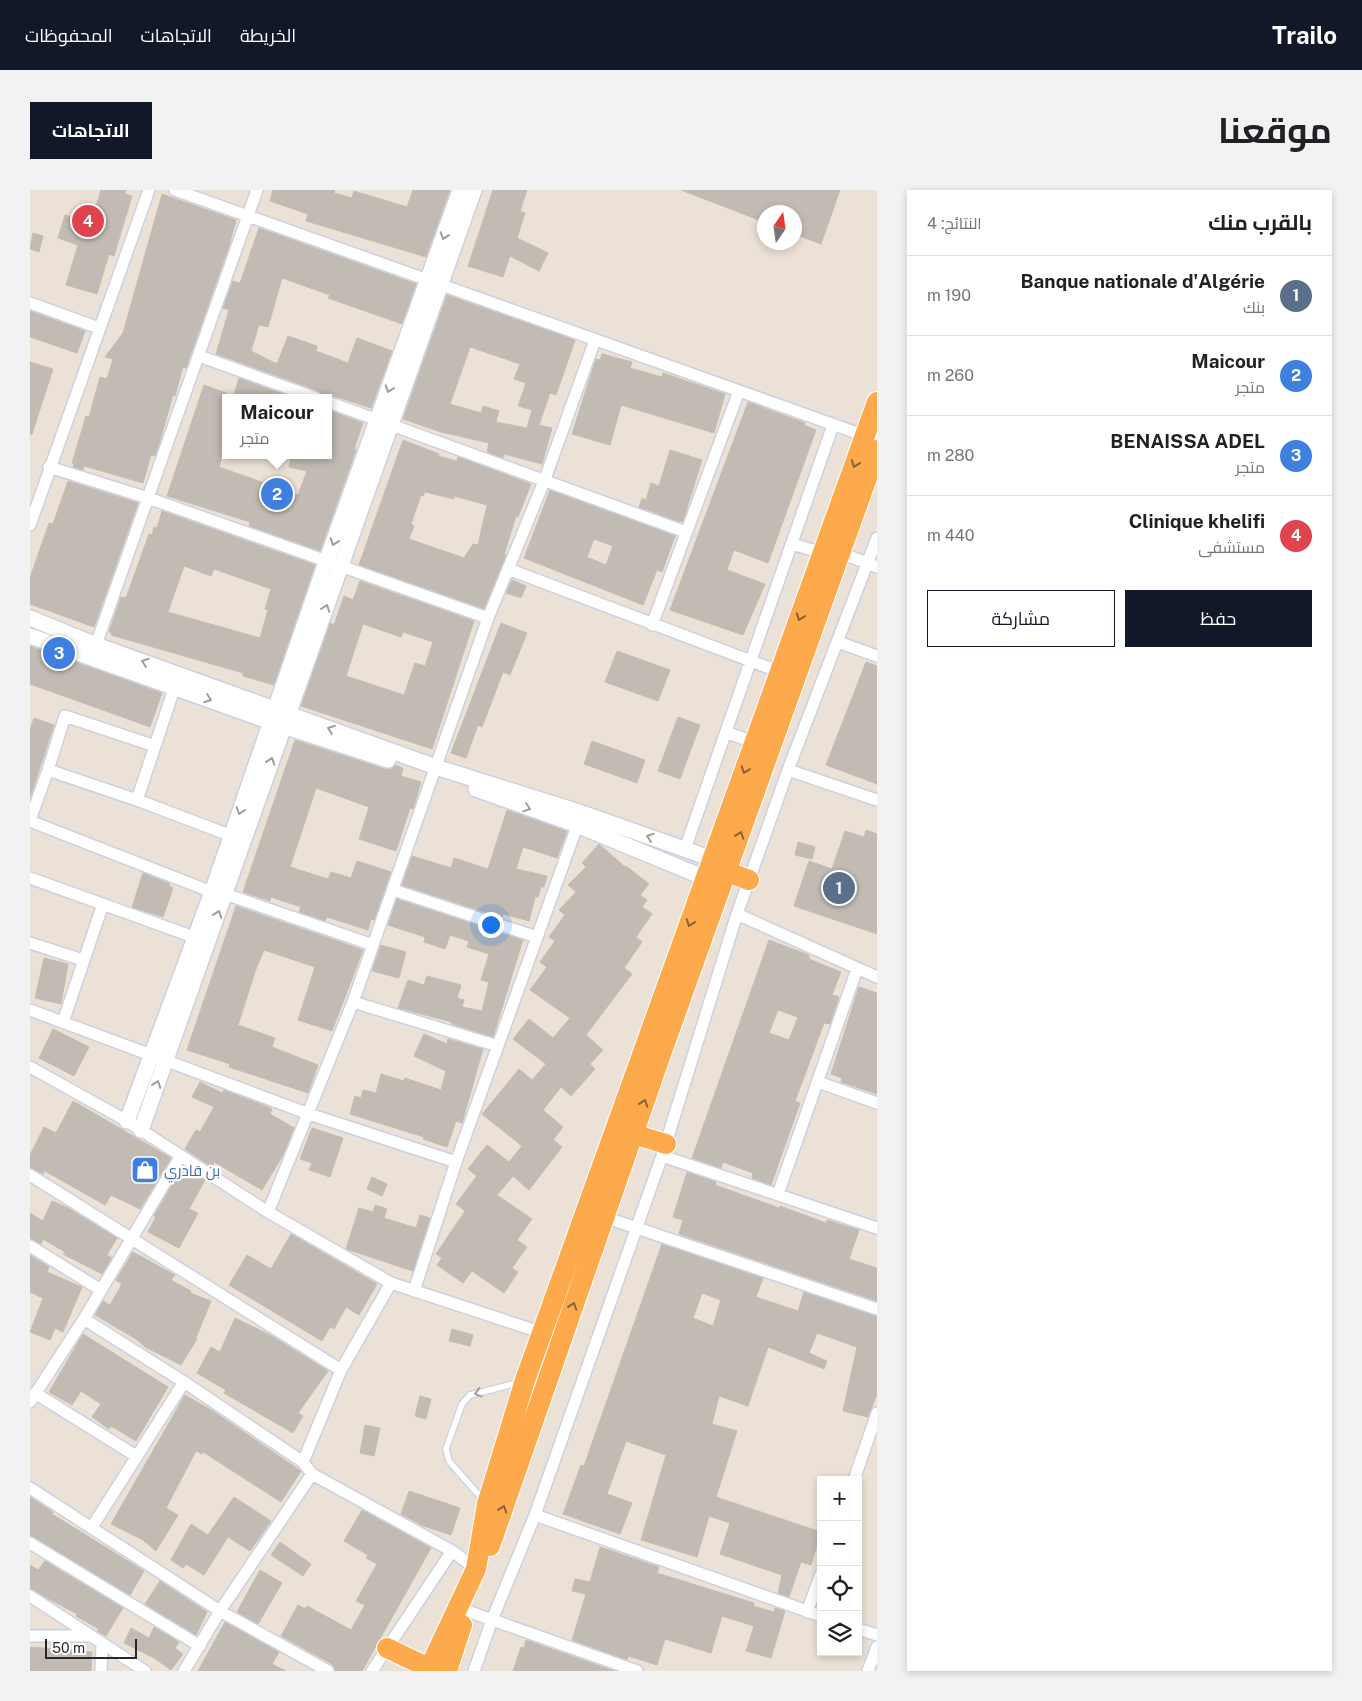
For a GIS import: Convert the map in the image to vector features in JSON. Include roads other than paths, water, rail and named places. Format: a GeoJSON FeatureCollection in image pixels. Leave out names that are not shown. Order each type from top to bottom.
{"type":"FeatureCollection","features":[{"type":"Feature","properties":{"kind":"highway"},"geometry":{"type":"LineString","coordinates":[[435,1670],[466,1611],[562,1339],[633,1134],[719,872],[873,442],[877,402]]}},
{"type":"Feature","properties":{"kind":"highway"},"geometry":{"type":"LineString","coordinates":[[435,1670],[476,1570],[487,1504],[525,1380],[719,872],[755,743],[780,672],[832,553]]}},
{"type":"Feature","properties":{"kind":"highway"},"geometry":{"type":"LineString","coordinates":[[719,872],[749,880]]}},
{"type":"Feature","properties":{"kind":"highway"},"geometry":{"type":"LineString","coordinates":[[633,1134],[664,1150]]}},
{"type":"Feature","properties":{"kind":"highway"},"geometry":{"type":"LineString","coordinates":[[387,1648],[435,1670]]}},
{"type":"Feature","properties":{"kind":"street"},"geometry":{"type":"LineString","coordinates":[[30,525],[49,467],[149,190]]}},
{"type":"Feature","properties":{"kind":"street"},"geometry":{"type":"LineString","coordinates":[[175,190],[739,391],[833,425],[873,442]]}},
{"type":"Feature","properties":{"kind":"street"},"geometry":{"type":"LineString","coordinates":[[94,652],[257,190]]}},
{"type":"Feature","properties":{"kind":"street"},"geometry":{"type":"LineString","coordinates":[[219,893],[232,836],[342,565],[385,423],[434,282],[460,190]]}},
{"type":"Feature","properties":{"kind":"street"},"geometry":{"type":"LineString","coordinates":[[434,282],[474,190]]}},
{"type":"Feature","properties":{"kind":"street"},"geometry":{"type":"LineString","coordinates":[[30,302],[99,328]]}},
{"type":"Feature","properties":{"kind":"street"},"geometry":{"type":"LineString","coordinates":[[268,1212],[353,1002],[488,618],[545,479],[595,340]]}},
{"type":"Feature","properties":{"kind":"street"},"geometry":{"type":"LineString","coordinates":[[199,356],[305,394]]}},
{"type":"Feature","properties":{"kind":"street"},"geometry":{"type":"LineString","coordinates":[[652,625],[739,391]]}},
{"type":"Feature","properties":{"kind":"street"},"geometry":{"type":"LineString","coordinates":[[332,403],[545,479],[686,532]]}},
{"type":"Feature","properties":{"kind":"street"},"geometry":{"type":"LineString","coordinates":[[127,1122],[158,1059],[202,940],[280,718],[326,562],[385,423]]}},
{"type":"Feature","properties":{"kind":"street"},"geometry":{"type":"LineString","coordinates":[[685,849],[833,425]]}},
{"type":"Feature","properties":{"kind":"street"},"geometry":{"type":"LineString","coordinates":[[49,467],[148,498],[488,618]]}},
{"type":"Feature","properties":{"kind":"street"},"geometry":{"type":"LineString","coordinates":[[474,1671],[492,1620],[535,1515],[664,1150],[737,914],[788,770],[838,642],[873,565],[877,538]]}},
{"type":"Feature","properties":{"kind":"street"},"geometry":{"type":"LineString","coordinates":[[792,544],[873,565]]}},
{"type":"Feature","properties":{"kind":"street"},"geometry":{"type":"LineString","coordinates":[[508,569],[780,672]]}},
{"type":"Feature","properties":{"kind":"street"},"geometry":{"type":"LineString","coordinates":[[30,618],[94,652]]}},
{"type":"Feature","properties":{"kind":"street"},"geometry":{"type":"LineString","coordinates":[[30,636],[94,652],[177,680],[280,718],[579,819],[719,872]]}},
{"type":"Feature","properties":{"kind":"street"},"geometry":{"type":"LineString","coordinates":[[838,642],[877,656]]}},
{"type":"Feature","properties":{"kind":"street"},"geometry":{"type":"LineString","coordinates":[[137,800],[177,680]]}},
{"type":"Feature","properties":{"kind":"street"},"geometry":{"type":"LineString","coordinates":[[155,746],[65,716],[30,821],[219,893],[373,945]]}},
{"type":"Feature","properties":{"kind":"street"},"geometry":{"type":"LineString","coordinates":[[726,732],[755,743]]}},
{"type":"Feature","properties":{"kind":"street"},"geometry":{"type":"LineString","coordinates":[[48,770],[137,800],[232,836]]}},
{"type":"Feature","properties":{"kind":"street"},"geometry":{"type":"LineString","coordinates":[[788,770],[877,800]]}},
{"type":"Feature","properties":{"kind":"street"},"geometry":{"type":"LineString","coordinates":[[579,819],[685,849],[719,872]]}},
{"type":"Feature","properties":{"kind":"street"},"geometry":{"type":"LineString","coordinates":[[414,1291],[456,1162],[579,819]]}},
{"type":"Feature","properties":{"kind":"street"},"geometry":{"type":"LineString","coordinates":[[30,878],[202,940]]}},
{"type":"Feature","properties":{"kind":"street"},"geometry":{"type":"LineString","coordinates":[[393,890],[537,936]]}},
{"type":"Feature","properties":{"kind":"street"},"geometry":{"type":"LineString","coordinates":[[63,1022],[103,904]]}},
{"type":"Feature","properties":{"kind":"street"},"geometry":{"type":"LineString","coordinates":[[737,914],[857,970],[877,977]]}},
{"type":"Feature","properties":{"kind":"street"},"geometry":{"type":"LineString","coordinates":[[30,943],[83,960]]}},
{"type":"Feature","properties":{"kind":"street"},"geometry":{"type":"LineString","coordinates":[[778,1194],[857,970]]}},
{"type":"Feature","properties":{"kind":"street"},"geometry":{"type":"LineString","coordinates":[[353,1002],[498,1046]]}},
{"type":"Feature","properties":{"kind":"street"},"geometry":{"type":"LineString","coordinates":[[30,1010],[309,1114],[456,1162]]}},
{"type":"Feature","properties":{"kind":"street"},"geometry":{"type":"LineString","coordinates":[[140,1130],[158,1059]]}},
{"type":"Feature","properties":{"kind":"street"},"geometry":{"type":"LineString","coordinates":[[30,1067],[127,1122],[268,1212],[391,1283],[562,1339]]}},
{"type":"Feature","properties":{"kind":"street"},"geometry":{"type":"LineString","coordinates":[[818,1082],[877,1103]]}},
{"type":"Feature","properties":{"kind":"street"},"geometry":{"type":"LineString","coordinates":[[664,1150],[778,1194],[877,1228]]}},
{"type":"Feature","properties":{"kind":"street"},"geometry":{"type":"LineString","coordinates":[[136,1456],[33,1398],[84,1319],[180,1157]]}},
{"type":"Feature","properties":{"kind":"street"},"geometry":{"type":"LineString","coordinates":[[30,1175],[341,1370]]}},
{"type":"Feature","properties":{"kind":"street"},"geometry":{"type":"LineString","coordinates":[[604,1217],[877,1309]]}},
{"type":"Feature","properties":{"kind":"street"},"geometry":{"type":"LineString","coordinates":[[30,1246],[101,1290]]}},
{"type":"Feature","properties":{"kind":"street"},"geometry":{"type":"LineString","coordinates":[[303,1462],[341,1370],[391,1283]]}},
{"type":"Feature","properties":{"kind":"street"},"geometry":{"type":"LineString","coordinates":[[84,1319],[184,1382],[303,1462],[312,1474],[452,1551],[476,1570]]}},
{"type":"Feature","properties":{"kind":"street"},"geometry":{"type":"LineString","coordinates":[[92,1527],[184,1382]]}},
{"type":"Feature","properties":{"kind":"street"},"geometry":{"type":"LineString","coordinates":[[855,1476],[877,1413]]}},
{"type":"Feature","properties":{"kind":"street"},"geometry":{"type":"LineString","coordinates":[[184,1671],[220,1611],[312,1474]]}},
{"type":"Feature","properties":{"kind":"street"},"geometry":{"type":"LineString","coordinates":[[30,1488],[220,1611],[328,1671]]}},
{"type":"Feature","properties":{"kind":"street"},"geometry":{"type":"LineString","coordinates":[[535,1515],[817,1615]]}},
{"type":"Feature","properties":{"kind":"street"},"geometry":{"type":"LineString","coordinates":[[30,1543],[200,1646]]}},
{"type":"Feature","properties":{"kind":"street"},"geometry":{"type":"LineString","coordinates":[[372,1671],[452,1551]]}},
{"type":"Feature","properties":{"kind":"street"},"geometry":{"type":"LineString","coordinates":[[807,1612],[817,1585]]}},
{"type":"Feature","properties":{"kind":"street"},"geometry":{"type":"LineString","coordinates":[[30,1596],[145,1671]]}},
{"type":"Feature","properties":{"kind":"street"},"geometry":{"type":"LineString","coordinates":[[466,1611],[637,1671]]}},
{"type":"Feature","properties":{"kind":"street"},"geometry":{"type":"LineString","coordinates":[[862,1630],[877,1635]]}},
{"type":"Feature","properties":{"kind":"street"},"geometry":{"type":"LineString","coordinates":[[30,1636],[90,1636]]}},
{"type":"Feature","properties":{"kind":"street"},"geometry":{"type":"LineString","coordinates":[[100,1671],[102,1644]]}},
{"type":"Feature","properties":{"kind":"street"},"geometry":{"type":"LineString","coordinates":[[868,1671],[877,1647]]}},
{"type":"Feature","properties":{"kind":"lane"},"geometry":{"type":"LineString","coordinates":[[487,1504],[449,1461],[446,1449],[462,1404],[470,1396],[525,1380]]}},
{"type":"Feature","properties":{"kind":"place","name":"Clinique khelifi"},"geometry":{"type":"Point","coordinates":[88,221]}},
{"type":"Feature","properties":{"kind":"place","name":"Maicour"},"geometry":{"type":"Point","coordinates":[277,494]}},
{"type":"Feature","properties":{"kind":"place","name":"BENAISSA ADEL"},"geometry":{"type":"Point","coordinates":[59,653]}},
{"type":"Feature","properties":{"kind":"place","name":"Banque nationale d'Algérie"},"geometry":{"type":"Point","coordinates":[839,888]}},
{"type":"Feature","properties":{"kind":"place","name":"بن قادري"},"geometry":{"type":"Point","coordinates":[145,1170]}}]}
